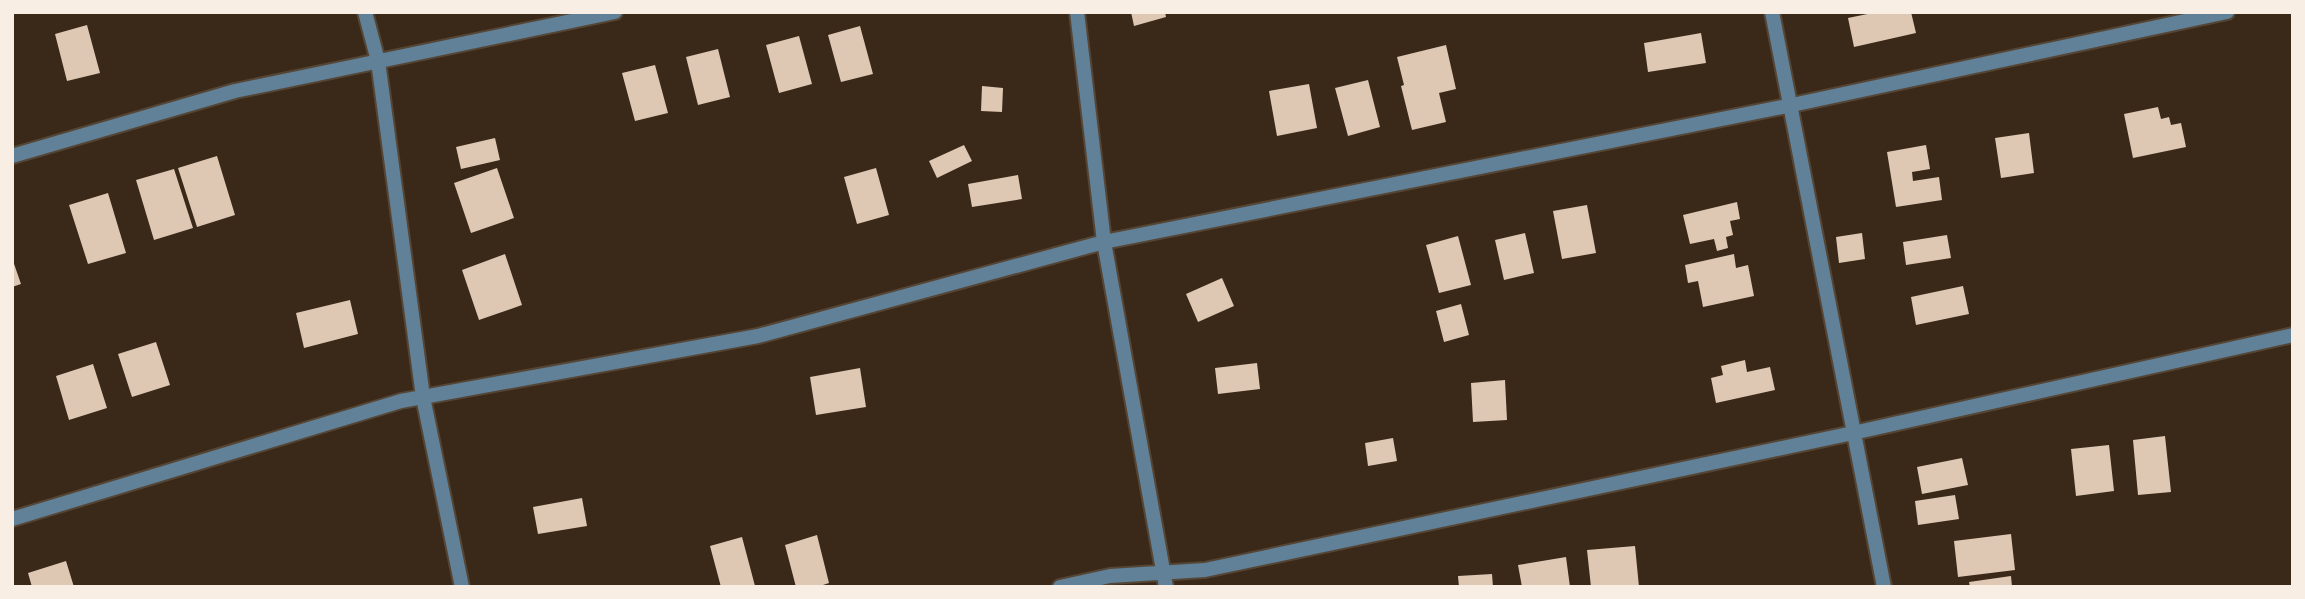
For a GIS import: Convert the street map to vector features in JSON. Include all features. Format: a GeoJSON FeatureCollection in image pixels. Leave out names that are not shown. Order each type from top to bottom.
{"type":"FeatureCollection","features":[{"type":"Feature","properties":{"kind":"street"},"geometry":{"type":"LineString","coordinates":[[365,12],[377,61],[424,397],[462,587]]}},
{"type":"Feature","properties":{"kind":"street"},"geometry":{"type":"LineString","coordinates":[[12,156],[235,91],[615,12]]}},
{"type":"Feature","properties":{"kind":"street"},"geometry":{"type":"LineString","coordinates":[[1077,12],[1104,242],[1164,580]]}},
{"type":"Feature","properties":{"kind":"street"},"geometry":{"type":"LineString","coordinates":[[1772,12],[1884,587]]}},
{"type":"Feature","properties":{"kind":"street"},"geometry":{"type":"LineString","coordinates":[[12,519],[388,405],[758,336],[1104,242],[1792,105],[2227,12]]}},
{"type":"Feature","properties":{"kind":"street"},"geometry":{"type":"LineString","coordinates":[[1060,587],[1110,576],[1164,580],[1205,569],[1853,433],[2293,335]]}},
{"type":"Feature","properties":{"kind":"building"},"geometry":{"type":"Polygon","coordinates":[[[1131,12],[1165,12],[1166,17],[1134,26],[1131,12]]]}},
{"type":"Feature","properties":{"kind":"building"},"geometry":{"type":"Polygon","coordinates":[[[1877,12],[1911,12],[1916,33],[1854,47],[1848,18],[1877,12]]]}},
{"type":"Feature","properties":{"kind":"building"},"geometry":{"type":"Polygon","coordinates":[[[87,25],[100,73],[67,81],[55,34],[87,25]]]}},
{"type":"Feature","properties":{"kind":"building"},"geometry":{"type":"Polygon","coordinates":[[[860,26],[873,74],[841,82],[828,35],[860,26]]]}},
{"type":"Feature","properties":{"kind":"building"},"geometry":{"type":"Polygon","coordinates":[[[1701,33],[1706,63],[1648,72],[1644,43],[1701,33]]]}},
{"type":"Feature","properties":{"kind":"building"},"geometry":{"type":"Polygon","coordinates":[[[799,36],[812,84],[779,93],[766,45],[799,36]]]}},
{"type":"Feature","properties":{"kind":"building"},"geometry":{"type":"Polygon","coordinates":[[[1446,45],[1456,89],[1439,93],[1446,122],[1412,130],[1397,57],[1446,45]]]}},
{"type":"Feature","properties":{"kind":"building"},"geometry":{"type":"Polygon","coordinates":[[[718,49],[730,97],[698,105],[686,57],[718,49]]]}},
{"type":"Feature","properties":{"kind":"building"},"geometry":{"type":"Polygon","coordinates":[[[655,65],[668,113],[635,121],[622,73],[655,65]]]}},
{"type":"Feature","properties":{"kind":"building"},"geometry":{"type":"Polygon","coordinates":[[[1368,80],[1380,127],[1348,136],[1335,88],[1368,80]]]}},
{"type":"Feature","properties":{"kind":"building"},"geometry":{"type":"Polygon","coordinates":[[[1309,84],[1317,128],[1277,136],[1269,91],[1309,84]]]}},
{"type":"Feature","properties":{"kind":"building"},"geometry":{"type":"Polygon","coordinates":[[[982,86],[1003,88],[1002,112],[981,111],[982,86]]]}},
{"type":"Feature","properties":{"kind":"building"},"geometry":{"type":"Polygon","coordinates":[[[2158,107],[2161,119],[2169,117],[2171,125],[2181,123],[2186,147],[2133,158],[2124,114],[2158,107]]]}},
{"type":"Feature","properties":{"kind":"building"},"geometry":{"type":"Polygon","coordinates":[[[2029,133],[2034,173],[2001,178],[1995,138],[2029,133]]]}},
{"type":"Feature","properties":{"kind":"building"},"geometry":{"type":"Polygon","coordinates":[[[495,138],[500,160],[461,169],[456,147],[495,138]]]}},
{"type":"Feature","properties":{"kind":"building"},"geometry":{"type":"Polygon","coordinates":[[[964,145],[972,161],[937,178],[929,161],[964,145]]]}},
{"type":"Feature","properties":{"kind":"building"},"geometry":{"type":"Polygon","coordinates":[[[1926,145],[1930,169],[1912,172],[1913,181],[1939,177],[1942,200],[1896,207],[1887,152],[1926,145]]]}},
{"type":"Feature","properties":{"kind":"building"},"geometry":{"type":"Polygon","coordinates":[[[217,156],[235,215],[197,227],[178,168],[217,156]]]}},
{"type":"Feature","properties":{"kind":"building"},"geometry":{"type":"Polygon","coordinates":[[[497,168],[514,218],[471,233],[454,183],[497,168]]]}},
{"type":"Feature","properties":{"kind":"building"},"geometry":{"type":"Polygon","coordinates":[[[876,168],[889,215],[857,224],[844,177],[876,168]]]}},
{"type":"Feature","properties":{"kind":"building"},"geometry":{"type":"Polygon","coordinates":[[[174,169],[193,228],[154,240],[136,180],[174,169]]]}},
{"type":"Feature","properties":{"kind":"building"},"geometry":{"type":"Polygon","coordinates":[[[1018,175],[1022,199],[972,207],[968,184],[1018,175]]]}},
{"type":"Feature","properties":{"kind":"building"},"geometry":{"type":"Polygon","coordinates":[[[108,193],[126,253],[88,264],[69,205],[108,193]]]}},
{"type":"Feature","properties":{"kind":"building"},"geometry":{"type":"Polygon","coordinates":[[[1737,202],[1740,219],[1730,221],[1733,235],[1726,237],[1728,248],[1717,251],[1714,239],[1690,244],[1683,215],[1737,202]]]}},
{"type":"Feature","properties":{"kind":"building"},"geometry":{"type":"Polygon","coordinates":[[[1587,205],[1596,253],[1562,259],[1553,211],[1587,205]]]}},
{"type":"Feature","properties":{"kind":"building"},"geometry":{"type":"Polygon","coordinates":[[[1525,233],[1534,273],[1504,280],[1495,240],[1525,233]]]}},
{"type":"Feature","properties":{"kind":"building"},"geometry":{"type":"Polygon","coordinates":[[[1862,233],[1865,259],[1839,263],[1836,237],[1862,233]]]}},
{"type":"Feature","properties":{"kind":"building"},"geometry":{"type":"Polygon","coordinates":[[[1947,235],[1951,258],[1906,265],[1903,242],[1947,235]]]}},
{"type":"Feature","properties":{"kind":"building"},"geometry":{"type":"Polygon","coordinates":[[[1458,236],[1471,285],[1439,293],[1426,245],[1458,236]]]}},
{"type":"Feature","properties":{"kind":"building"},"geometry":{"type":"Polygon","coordinates":[[[505,254],[522,305],[479,320],[462,270],[505,254]]]}},
{"type":"Feature","properties":{"kind":"building"},"geometry":{"type":"Polygon","coordinates":[[[1734,254],[1736,268],[1748,265],[1754,296],[1703,307],[1698,281],[1688,283],[1685,265],[1734,254]]]}},
{"type":"Feature","properties":{"kind":"building"},"geometry":{"type":"Polygon","coordinates":[[[12,258],[21,284],[12,287],[12,258]]]}},
{"type":"Feature","properties":{"kind":"building"},"geometry":{"type":"Polygon","coordinates":[[[1222,278],[1234,306],[1198,322],[1186,294],[1222,278]]]}},
{"type":"Feature","properties":{"kind":"building"},"geometry":{"type":"Polygon","coordinates":[[[1963,286],[1969,314],[1916,325],[1911,297],[1963,286]]]}},
{"type":"Feature","properties":{"kind":"building"},"geometry":{"type":"Polygon","coordinates":[[[350,300],[358,334],[304,348],[296,313],[350,300]]]}},
{"type":"Feature","properties":{"kind":"building"},"geometry":{"type":"Polygon","coordinates":[[[1461,304],[1469,335],[1444,342],[1436,311],[1461,304]]]}},
{"type":"Feature","properties":{"kind":"building"},"geometry":{"type":"Polygon","coordinates":[[[156,342],[170,385],[132,397],[118,354],[156,342]]]}},
{"type":"Feature","properties":{"kind":"building"},"geometry":{"type":"Polygon","coordinates":[[[1745,360],[1747,372],[1770,367],[1775,390],[1716,403],[1711,378],[1723,375],[1721,366],[1745,360]]]}},
{"type":"Feature","properties":{"kind":"building"},"geometry":{"type":"Polygon","coordinates":[[[1257,363],[1260,389],[1218,394],[1215,368],[1257,363]]]}},
{"type":"Feature","properties":{"kind":"building"},"geometry":{"type":"Polygon","coordinates":[[[93,364],[107,408],[69,420],[56,376],[93,364]]]}},
{"type":"Feature","properties":{"kind":"building"},"geometry":{"type":"Polygon","coordinates":[[[860,368],[866,407],[816,415],[810,377],[860,368]]]}},
{"type":"Feature","properties":{"kind":"building"},"geometry":{"type":"Polygon","coordinates":[[[1505,380],[1507,420],[1473,422],[1471,383],[1505,380]]]}},
{"type":"Feature","properties":{"kind":"building"},"geometry":{"type":"Polygon","coordinates":[[[2165,436],[2171,492],[2138,495],[2133,440],[2165,436]]]}},
{"type":"Feature","properties":{"kind":"building"},"geometry":{"type":"Polygon","coordinates":[[[1393,438],[1397,461],[1368,466],[1365,443],[1393,438]]]}},
{"type":"Feature","properties":{"kind":"building"},"geometry":{"type":"Polygon","coordinates":[[[2109,445],[2114,491],[2076,496],[2071,449],[2109,445]]]}},
{"type":"Feature","properties":{"kind":"building"},"geometry":{"type":"Polygon","coordinates":[[[1962,458],[1968,485],[1922,494],[1917,467],[1962,458]]]}},
{"type":"Feature","properties":{"kind":"building"},"geometry":{"type":"Polygon","coordinates":[[[1955,495],[1959,519],[1918,525],[1915,501],[1955,495]]]}},
{"type":"Feature","properties":{"kind":"building"},"geometry":{"type":"Polygon","coordinates":[[[582,498],[587,526],[538,534],[533,507],[582,498]]]}},
{"type":"Feature","properties":{"kind":"building"},"geometry":{"type":"Polygon","coordinates":[[[2011,534],[2015,570],[1958,577],[1954,541],[2011,534]]]}},
{"type":"Feature","properties":{"kind":"building"},"geometry":{"type":"Polygon","coordinates":[[[817,535],[829,583],[817,587],[796,587],[785,545],[817,535]]]}},
{"type":"Feature","properties":{"kind":"building"},"geometry":{"type":"Polygon","coordinates":[[[742,537],[755,586],[721,587],[710,546],[742,537]]]}},
{"type":"Feature","properties":{"kind":"building"},"geometry":{"type":"Polygon","coordinates":[[[1635,546],[1639,587],[1591,587],[1587,550],[1635,546]]]}},
{"type":"Feature","properties":{"kind":"building"},"geometry":{"type":"Polygon","coordinates":[[[1566,557],[1570,587],[1522,587],[1518,565],[1566,557]]]}},
{"type":"Feature","properties":{"kind":"building"},"geometry":{"type":"Polygon","coordinates":[[[66,561],[74,587],[32,587],[28,573],[66,561]]]}},
{"type":"Feature","properties":{"kind":"building"},"geometry":{"type":"Polygon","coordinates":[[[1492,574],[1493,587],[1459,587],[1458,576],[1492,574]]]}},
{"type":"Feature","properties":{"kind":"building"},"geometry":{"type":"Polygon","coordinates":[[[2011,576],[2012,587],[1970,587],[1969,582],[2011,576]]]}}]}
